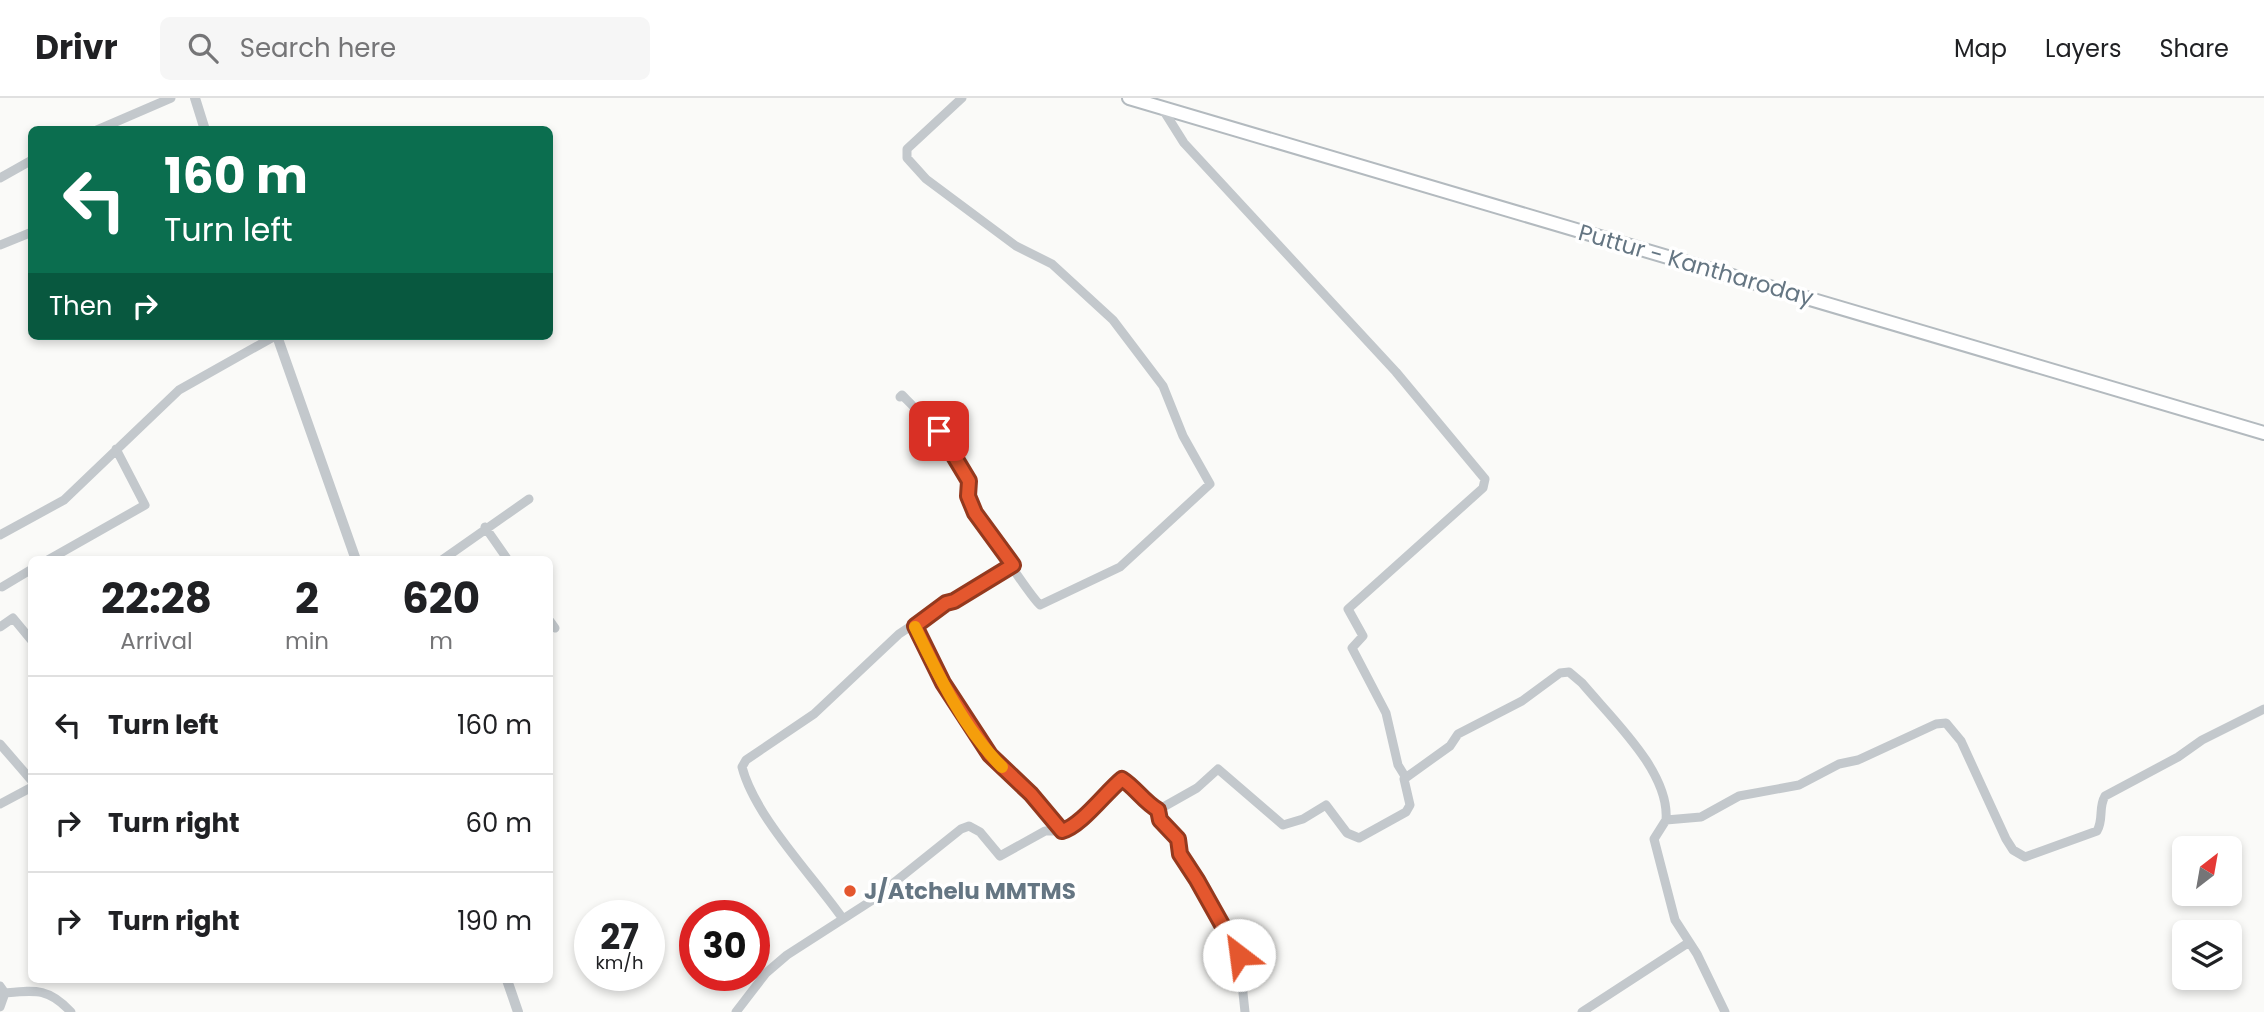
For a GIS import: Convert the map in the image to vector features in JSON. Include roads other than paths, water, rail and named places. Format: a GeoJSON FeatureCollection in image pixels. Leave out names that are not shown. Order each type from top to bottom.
{"type":"FeatureCollection","features":[{"type":"Feature","properties":{"kind":"main road","name":"Puttur - Kantharoday"},"geometry":{"type":"LineString","coordinates":[[1129,98],[2264,433]]}},
{"type":"Feature","properties":{"kind":"street"},"geometry":{"type":"LineString","coordinates":[[106,126],[171,98]]}},
{"type":"Feature","properties":{"kind":"street"},"geometry":{"type":"LineString","coordinates":[[195,98],[204,126]]}},
{"type":"Feature","properties":{"kind":"street"},"geometry":{"type":"LineString","coordinates":[[900,397],[902,395],[939,431],[969,481],[968,496],[975,513],[1013,565],[1030,597],[1040,605],[1119,567],[1210,484],[1182,436],[1163,386],[1113,320],[1052,264],[1016,246],[926,179],[907,158],[907,149],[962,98]]}},
{"type":"Feature","properties":{"kind":"street"},"geometry":{"type":"LineString","coordinates":[[1162,108],[1184,143],[1396,372],[1486,479],[1483,488],[1348,609],[1363,636],[1352,648],[1386,713],[1398,765],[1406,778]]}},
{"type":"Feature","properties":{"kind":"street"},"geometry":{"type":"LineString","coordinates":[[0,178],[28,162]]}},
{"type":"Feature","properties":{"kind":"street"},"geometry":{"type":"LineString","coordinates":[[0,246],[28,234]]}},
{"type":"Feature","properties":{"kind":"street"},"geometry":{"type":"LineString","coordinates":[[0,535],[64,500],[179,390],[269,340]]}},
{"type":"Feature","properties":{"kind":"street"},"geometry":{"type":"LineString","coordinates":[[277,340],[355,556]]}},
{"type":"Feature","properties":{"kind":"street"},"geometry":{"type":"LineString","coordinates":[[55,556],[145,505],[116,449]]}},
{"type":"Feature","properties":{"kind":"street"},"geometry":{"type":"LineString","coordinates":[[447,556],[485,527],[529,499]]}},
{"type":"Feature","properties":{"kind":"street"},"geometry":{"type":"LineString","coordinates":[[485,527],[505,556]]}},
{"type":"Feature","properties":{"kind":"street"},"geometry":{"type":"LineString","coordinates":[[843,919],[772,823],[742,767],[746,760],[814,714],[899,634],[915,626],[946,603],[954,601],[1013,565]]}},
{"type":"Feature","properties":{"kind":"street"},"geometry":{"type":"LineString","coordinates":[[2,587],[28,571]]}},
{"type":"Feature","properties":{"kind":"street"},"geometry":{"type":"LineString","coordinates":[[0,627],[13,618],[28,636]]}},
{"type":"Feature","properties":{"kind":"street"},"geometry":{"type":"LineString","coordinates":[[915,626],[943,683],[990,755],[1031,794],[1062,831]]}},
{"type":"Feature","properties":{"kind":"street"},"geometry":{"type":"LineString","coordinates":[[1158,810],[1197,788],[1218,769],[1283,825],[1303,819],[1326,805],[1347,833],[1359,838],[1406,812],[1410,805],[1403,783],[1406,778],[1450,746],[1458,734],[1522,701],[1560,673],[1569,672],[1582,683],[1652,769],[1663,790],[1666,820],[1654,839],[1675,920],[1697,954],[1725,1012]]}},
{"type":"Feature","properties":{"kind":"street"},"geometry":{"type":"LineString","coordinates":[[1666,820],[1701,817],[1739,796],[1799,785],[1839,764],[1857,760],[1936,724],[1946,723],[1961,741],[2006,839],[2013,850],[2025,857],[2097,831],[2102,823],[2100,804],[2105,796],[2178,757],[2202,740],[2264,709]]}},
{"type":"Feature","properties":{"kind":"street"},"geometry":{"type":"LineString","coordinates":[[0,744],[28,777]]}},
{"type":"Feature","properties":{"kind":"street"},"geometry":{"type":"LineString","coordinates":[[736,1012],[766,973],[787,955],[871,901],[961,829],[970,826],[980,832],[1000,856],[1045,831],[1071,829],[1084,818],[1097,800],[1122,779],[1138,790],[1145,802],[1158,810],[1160,820],[1178,839],[1180,854],[1188,871],[1197,880],[1239,955],[1245,1012]]}},
{"type":"Feature","properties":{"kind":"street"},"geometry":{"type":"LineString","coordinates":[[0,804],[28,789]]}},
{"type":"Feature","properties":{"kind":"street"},"geometry":{"type":"LineString","coordinates":[[1582,1012],[1688,943]]}},
{"type":"Feature","properties":{"kind":"street"},"geometry":{"type":"LineString","coordinates":[[508,983],[518,1012]]}},
{"type":"Feature","properties":{"kind":"street"},"geometry":{"type":"LineString","coordinates":[[0,1007],[3,989],[37,990],[57,998],[71,1012]]}},
{"type":"Feature","properties":{"kind":"place","name":"J/Atchelu MMTMS"},"geometry":{"type":"Point","coordinates":[850,891]}}]}
